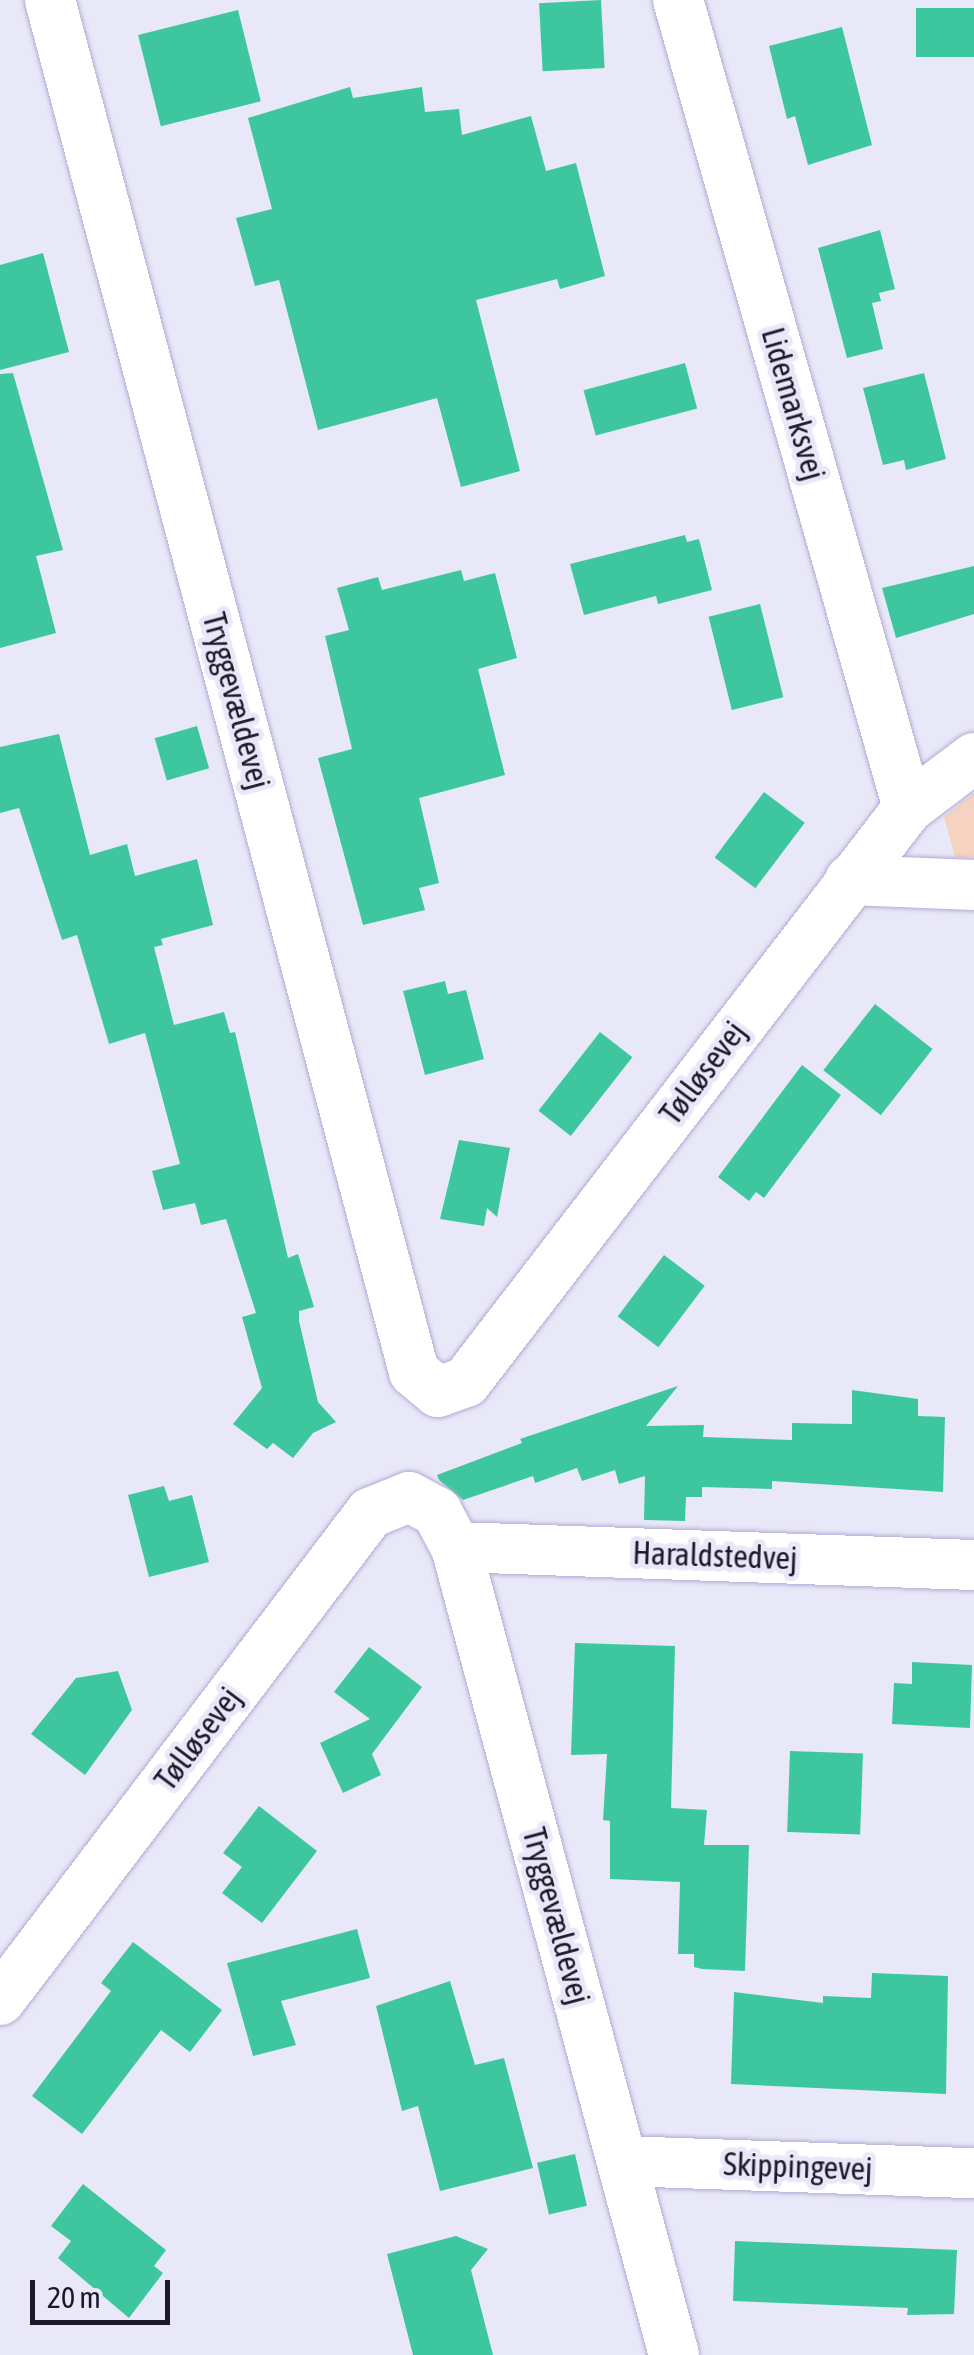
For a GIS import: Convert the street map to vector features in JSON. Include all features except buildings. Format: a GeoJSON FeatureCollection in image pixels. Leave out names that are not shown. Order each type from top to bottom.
{"type":"FeatureCollection","features":[{"type":"Feature","properties":{"kind":"street","name":"Tryggevældevej"},"geometry":{"type":"LineString","coordinates":[[50,0],[414,1372],[438,1392]]}},
{"type":"Feature","properties":{"kind":"street","name":"Lidemarksvej"},"geometry":{"type":"LineString","coordinates":[[678,0],[908,808]]}},
{"type":"Feature","properties":{"kind":"street","name":"Tølløsevej"},"geometry":{"type":"LineString","coordinates":[[438,1392],[466,1382],[908,808],[974,758]]}},
{"type":"Feature","properties":{"kind":"street"},"geometry":{"type":"LineString","coordinates":[[850,880],[974,885]]}},
{"type":"Feature","properties":{"kind":"street","name":"Tryggevældevej"},"geometry":{"type":"LineString","coordinates":[[409,1496],[438,1512],[456,1547],[674,2355]]}},
{"type":"Feature","properties":{"kind":"street","name":"Tølløsevej"},"geometry":{"type":"LineString","coordinates":[[0,2000],[370,1513],[409,1496]]}},
{"type":"Feature","properties":{"kind":"street","name":"Haraldstedvej"},"geometry":{"type":"LineString","coordinates":[[456,1547],[974,1566]]}},
{"type":"Feature","properties":{"kind":"street","name":"Skippingevej"},"geometry":{"type":"LineString","coordinates":[[622,2161],[974,2173]]}},
{"type":"Feature","properties":{"kind":"shaded area"},"geometry":{"type":"Polygon","coordinates":[[[974,793],[974,857],[955,857],[944,817],[974,793]]]}}]}
